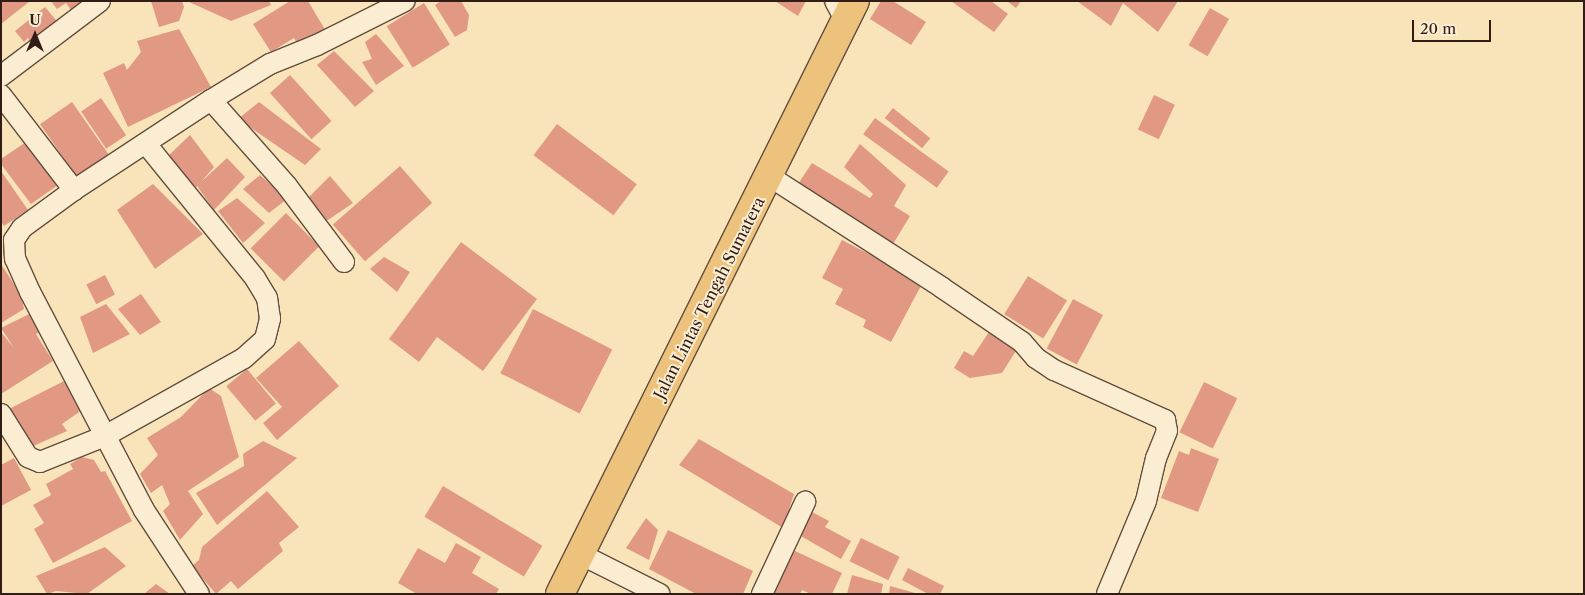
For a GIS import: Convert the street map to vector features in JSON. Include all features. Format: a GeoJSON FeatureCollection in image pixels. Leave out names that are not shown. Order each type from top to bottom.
{"type":"FeatureCollection","features":[{"type":"Feature","properties":{"kind":"highway","name":"Jalan Lintas Tengah Sumatera"},"geometry":{"type":"LineString","coordinates":[[560,594],[769,176],[845,8]]}},
{"type":"Feature","properties":{"kind":"street"},"geometry":{"type":"LineString","coordinates":[[1,76],[100,1]]}},
{"type":"Feature","properties":{"kind":"street"},"geometry":{"type":"LineString","coordinates":[[199,594],[144,510],[105,436],[15,259],[14,240],[22,228],[74,190],[211,100],[270,64],[317,45],[405,1]]}},
{"type":"Feature","properties":{"kind":"street"},"geometry":{"type":"LineString","coordinates":[[1,96],[74,190]]}},
{"type":"Feature","properties":{"kind":"street"},"geometry":{"type":"LineString","coordinates":[[211,100],[287,186],[344,262]]}},
{"type":"Feature","properties":{"kind":"street"},"geometry":{"type":"LineString","coordinates":[[1,414],[32,461],[40,462],[105,436],[244,358],[265,339],[270,318],[267,298],[255,278],[146,144]]}},
{"type":"Feature","properties":{"kind":"street"},"geometry":{"type":"LineString","coordinates":[[769,176],[941,287],[1022,342],[1036,358],[1054,370],[1165,420],[1167,430],[1156,458],[1146,501],[1107,594]]}},
{"type":"Feature","properties":{"kind":"street"},"geometry":{"type":"LineString","coordinates":[[762,594],[805,502]]}},
{"type":"Feature","properties":{"kind":"street"},"geometry":{"type":"LineString","coordinates":[[580,554],[660,594]]}},
{"type":"Feature","properties":{"kind":"building"},"geometry":{"type":"Polygon","coordinates":[[[1,1],[30,1],[1,24],[1,1]]]}},
{"type":"Feature","properties":{"kind":"building"},"geometry":{"type":"Polygon","coordinates":[[[51,1],[87,1],[73,13],[66,3],[57,9],[51,1]]]}},
{"type":"Feature","properties":{"kind":"building"},"geometry":{"type":"Polygon","coordinates":[[[151,1],[182,1],[184,7],[179,21],[159,27],[151,1]]]}},
{"type":"Feature","properties":{"kind":"building"},"geometry":{"type":"Polygon","coordinates":[[[187,1],[269,1],[271,5],[231,21],[187,1]]]}},
{"type":"Feature","properties":{"kind":"building"},"geometry":{"type":"Polygon","coordinates":[[[290,1],[308,1],[327,33],[301,49],[294,38],[271,52],[253,24],[290,1]]]}},
{"type":"Feature","properties":{"kind":"building"},"geometry":{"type":"Polygon","coordinates":[[[441,1],[461,1],[469,15],[467,30],[455,37],[435,5],[441,1]]]}},
{"type":"Feature","properties":{"kind":"building"},"geometry":{"type":"Polygon","coordinates":[[[775,1],[806,1],[798,16],[775,1]]]}},
{"type":"Feature","properties":{"kind":"building"},"geometry":{"type":"Polygon","coordinates":[[[881,1],[893,1],[926,22],[911,45],[870,19],[881,1]]]}},
{"type":"Feature","properties":{"kind":"building"},"geometry":{"type":"Polygon","coordinates":[[[951,1],[991,1],[1008,14],[994,32],[951,1]]]}},
{"type":"Feature","properties":{"kind":"building"},"geometry":{"type":"Polygon","coordinates":[[[1007,1],[1021,1],[1016,8],[1007,1]]]}},
{"type":"Feature","properties":{"kind":"building"},"geometry":{"type":"Polygon","coordinates":[[[1077,1],[1178,1],[1158,32],[1123,3],[1111,26],[1077,1]]]}},
{"type":"Feature","properties":{"kind":"building"},"geometry":{"type":"Polygon","coordinates":[[[424,3],[450,45],[413,68],[387,26],[424,3]]]}},
{"type":"Feature","properties":{"kind":"building"},"geometry":{"type":"Polygon","coordinates":[[[45,7],[61,26],[35,47],[28,38],[24,42],[15,31],[45,7]]]}},
{"type":"Feature","properties":{"kind":"building"},"geometry":{"type":"Polygon","coordinates":[[[1210,8],[1229,19],[1208,56],[1188,45],[1210,8]]]}},
{"type":"Feature","properties":{"kind":"building"},"geometry":{"type":"Polygon","coordinates":[[[179,29],[211,87],[128,127],[103,73],[124,63],[127,70],[141,52],[137,41],[179,29]]]}},
{"type":"Feature","properties":{"kind":"building"},"geometry":{"type":"Polygon","coordinates":[[[376,34],[404,66],[376,85],[362,62],[372,59],[365,42],[376,34]]]}},
{"type":"Feature","properties":{"kind":"building"},"geometry":{"type":"Polygon","coordinates":[[[334,51],[374,91],[355,107],[317,65],[334,51]]]}},
{"type":"Feature","properties":{"kind":"building"},"geometry":{"type":"Polygon","coordinates":[[[290,75],[331,121],[311,139],[270,93],[290,75]]]}},
{"type":"Feature","properties":{"kind":"building"},"geometry":{"type":"Polygon","coordinates":[[[1154,95],[1175,105],[1159,139],[1138,129],[1154,95]]]}},
{"type":"Feature","properties":{"kind":"building"},"geometry":{"type":"Polygon","coordinates":[[[101,98],[126,135],[106,149],[81,111],[101,98]]]}},
{"type":"Feature","properties":{"kind":"building"},"geometry":{"type":"Polygon","coordinates":[[[72,102],[110,157],[78,179],[40,124],[72,102]]]}},
{"type":"Feature","properties":{"kind":"building"},"geometry":{"type":"Polygon","coordinates":[[[259,102],[321,149],[305,165],[238,119],[259,102]]]}},
{"type":"Feature","properties":{"kind":"building"},"geometry":{"type":"Polygon","coordinates":[[[893,108],[930,138],[922,148],[885,118],[893,108]]]}},
{"type":"Feature","properties":{"kind":"building"},"geometry":{"type":"Polygon","coordinates":[[[875,118],[949,171],[937,188],[863,134],[875,118]]]}},
{"type":"Feature","properties":{"kind":"building"},"geometry":{"type":"Polygon","coordinates":[[[557,124],[637,184],[613,215],[534,155],[557,124]]]}},
{"type":"Feature","properties":{"kind":"building"},"geometry":{"type":"Polygon","coordinates":[[[190,135],[214,167],[201,182],[227,158],[245,177],[214,210],[197,186],[192,192],[166,158],[190,135]]]}},
{"type":"Feature","properties":{"kind":"building"},"geometry":{"type":"Polygon","coordinates":[[[26,142],[58,185],[31,204],[1,164],[1,159],[26,142]]]}},
{"type":"Feature","properties":{"kind":"building"},"geometry":{"type":"Polygon","coordinates":[[[860,144],[906,185],[894,206],[910,216],[893,244],[798,184],[812,163],[870,198],[873,194],[844,167],[860,144]]]}},
{"type":"Feature","properties":{"kind":"building"},"geometry":{"type":"Polygon","coordinates":[[[400,166],[432,203],[365,261],[333,224],[400,166]]]}},
{"type":"Feature","properties":{"kind":"building"},"geometry":{"type":"Polygon","coordinates":[[[1,171],[28,210],[4,226],[1,222],[1,171]]]}},
{"type":"Feature","properties":{"kind":"building"},"geometry":{"type":"Polygon","coordinates":[[[260,175],[287,199],[269,213],[243,189],[260,175]]]}},
{"type":"Feature","properties":{"kind":"building"},"geometry":{"type":"Polygon","coordinates":[[[330,176],[353,203],[325,222],[304,202],[330,176]]]}},
{"type":"Feature","properties":{"kind":"building"},"geometry":{"type":"Polygon","coordinates":[[[153,184],[203,234],[155,269],[117,210],[153,184]]]}},
{"type":"Feature","properties":{"kind":"building"},"geometry":{"type":"Polygon","coordinates":[[[237,198],[265,223],[243,243],[218,211],[237,198]]]}},
{"type":"Feature","properties":{"kind":"building"},"geometry":{"type":"Polygon","coordinates":[[[286,213],[319,246],[284,282],[251,248],[286,213]]]}},
{"type":"Feature","properties":{"kind":"building"},"geometry":{"type":"Polygon","coordinates":[[[842,240],[923,282],[891,342],[863,327],[866,320],[835,304],[843,289],[822,278],[842,240]]]}},
{"type":"Feature","properties":{"kind":"building"},"geometry":{"type":"Polygon","coordinates":[[[461,242],[537,299],[483,371],[437,337],[419,362],[389,339],[461,242]]]}},
{"type":"Feature","properties":{"kind":"building"},"geometry":{"type":"Polygon","coordinates":[[[384,257],[410,272],[397,292],[370,269],[384,257]]]}},
{"type":"Feature","properties":{"kind":"building"},"geometry":{"type":"Polygon","coordinates":[[[1,264],[21,295],[24,309],[1,323],[1,264]]]}},
{"type":"Feature","properties":{"kind":"building"},"geometry":{"type":"Polygon","coordinates":[[[105,275],[115,295],[96,304],[86,285],[105,275]]]}},
{"type":"Feature","properties":{"kind":"building"},"geometry":{"type":"Polygon","coordinates":[[[1028,276],[1067,300],[1043,339],[1004,314],[1028,276]]]}},
{"type":"Feature","properties":{"kind":"building"},"geometry":{"type":"Polygon","coordinates":[[[141,294],[161,322],[140,335],[118,309],[141,294]]]}},
{"type":"Feature","properties":{"kind":"building"},"geometry":{"type":"Polygon","coordinates":[[[1073,299],[1103,315],[1077,364],[1047,348],[1073,299]]]}},
{"type":"Feature","properties":{"kind":"building"},"geometry":{"type":"Polygon","coordinates":[[[106,304],[130,334],[93,353],[80,317],[106,304]]]}},
{"type":"Feature","properties":{"kind":"building"},"geometry":{"type":"Polygon","coordinates":[[[533,309],[612,349],[580,414],[500,373],[533,309]]]}},
{"type":"Feature","properties":{"kind":"building"},"geometry":{"type":"Polygon","coordinates":[[[33,312],[45,329],[36,334],[53,361],[1,394],[1,332],[14,348],[1,328],[33,312]]]}},
{"type":"Feature","properties":{"kind":"building"},"geometry":{"type":"Polygon","coordinates":[[[991,329],[1019,346],[1002,373],[970,378],[954,368],[964,351],[973,356],[991,329]]]}},
{"type":"Feature","properties":{"kind":"building"},"geometry":{"type":"Polygon","coordinates":[[[299,341],[339,386],[277,440],[263,423],[282,407],[256,378],[299,341]]]}},
{"type":"Feature","properties":{"kind":"building"},"geometry":{"type":"Polygon","coordinates":[[[247,369],[276,403],[255,421],[226,386],[247,369]]]}},
{"type":"Feature","properties":{"kind":"building"},"geometry":{"type":"Polygon","coordinates":[[[68,379],[82,410],[62,424],[67,431],[29,448],[7,410],[68,379]]]}},
{"type":"Feature","properties":{"kind":"building"},"geometry":{"type":"Polygon","coordinates":[[[1204,382],[1237,398],[1213,449],[1179,432],[1204,382]]]}},
{"type":"Feature","properties":{"kind":"building"},"geometry":{"type":"Polygon","coordinates":[[[209,388],[221,396],[239,457],[188,491],[203,514],[180,540],[163,511],[170,504],[162,485],[151,493],[140,474],[158,455],[147,438],[181,417],[209,388]]]}},
{"type":"Feature","properties":{"kind":"building"},"geometry":{"type":"Polygon","coordinates":[[[699,439],[794,494],[783,528],[679,465],[699,439]]]}},
{"type":"Feature","properties":{"kind":"building"},"geometry":{"type":"Polygon","coordinates":[[[263,441],[297,458],[217,525],[196,493],[244,466],[243,454],[263,441]]]}},
{"type":"Feature","properties":{"kind":"building"},"geometry":{"type":"Polygon","coordinates":[[[1191,448],[1219,459],[1198,512],[1161,498],[1179,451],[1189,455],[1191,448]]]}},
{"type":"Feature","properties":{"kind":"building"},"geometry":{"type":"Polygon","coordinates":[[[82,457],[94,460],[101,472],[105,471],[132,521],[53,563],[34,529],[44,523],[33,505],[51,495],[46,484],[73,469],[70,464],[82,457]]]}},
{"type":"Feature","properties":{"kind":"building"},"geometry":{"type":"Polygon","coordinates":[[[14,458],[31,490],[1,506],[1,465],[14,458]]]}},
{"type":"Feature","properties":{"kind":"building"},"geometry":{"type":"Polygon","coordinates":[[[443,486],[542,546],[524,577],[424,517],[443,486]]]}},
{"type":"Feature","properties":{"kind":"building"},"geometry":{"type":"Polygon","coordinates":[[[267,491],[299,527],[279,543],[283,551],[238,589],[231,581],[216,594],[192,566],[199,560],[202,547],[267,491]]]}},
{"type":"Feature","properties":{"kind":"building"},"geometry":{"type":"Polygon","coordinates":[[[812,512],[829,521],[825,527],[851,541],[841,559],[799,535],[812,512]]]}},
{"type":"Feature","properties":{"kind":"building"},"geometry":{"type":"Polygon","coordinates":[[[646,518],[658,530],[649,560],[626,548],[646,518]]]}},
{"type":"Feature","properties":{"kind":"building"},"geometry":{"type":"Polygon","coordinates":[[[668,530],[753,571],[743,594],[696,594],[649,569],[668,530]]]}},
{"type":"Feature","properties":{"kind":"building"},"geometry":{"type":"Polygon","coordinates":[[[861,538],[900,557],[888,580],[850,561],[861,538]]]}},
{"type":"Feature","properties":{"kind":"building"},"geometry":{"type":"Polygon","coordinates":[[[456,543],[481,557],[472,573],[499,589],[496,594],[417,594],[398,583],[418,548],[445,563],[456,543]]]}},
{"type":"Feature","properties":{"kind":"building"},"geometry":{"type":"Polygon","coordinates":[[[105,547],[126,566],[87,594],[56,591],[47,594],[36,576],[105,547]]]}},
{"type":"Feature","properties":{"kind":"building"},"geometry":{"type":"Polygon","coordinates":[[[793,550],[842,573],[832,594],[811,594],[802,590],[800,594],[774,594],[793,550]]]}},
{"type":"Feature","properties":{"kind":"building"},"geometry":{"type":"Polygon","coordinates":[[[908,568],[944,586],[940,594],[928,594],[902,580],[908,568]]]}},
{"type":"Feature","properties":{"kind":"building"},"geometry":{"type":"Polygon","coordinates":[[[852,575],[883,584],[881,594],[847,594],[852,575]]]}},
{"type":"Feature","properties":{"kind":"building"},"geometry":{"type":"Polygon","coordinates":[[[156,584],[170,594],[144,594],[156,584]]]}},
{"type":"Feature","properties":{"kind":"building"},"geometry":{"type":"Polygon","coordinates":[[[890,586],[915,593],[915,594],[889,594],[890,586]]]}}]}
